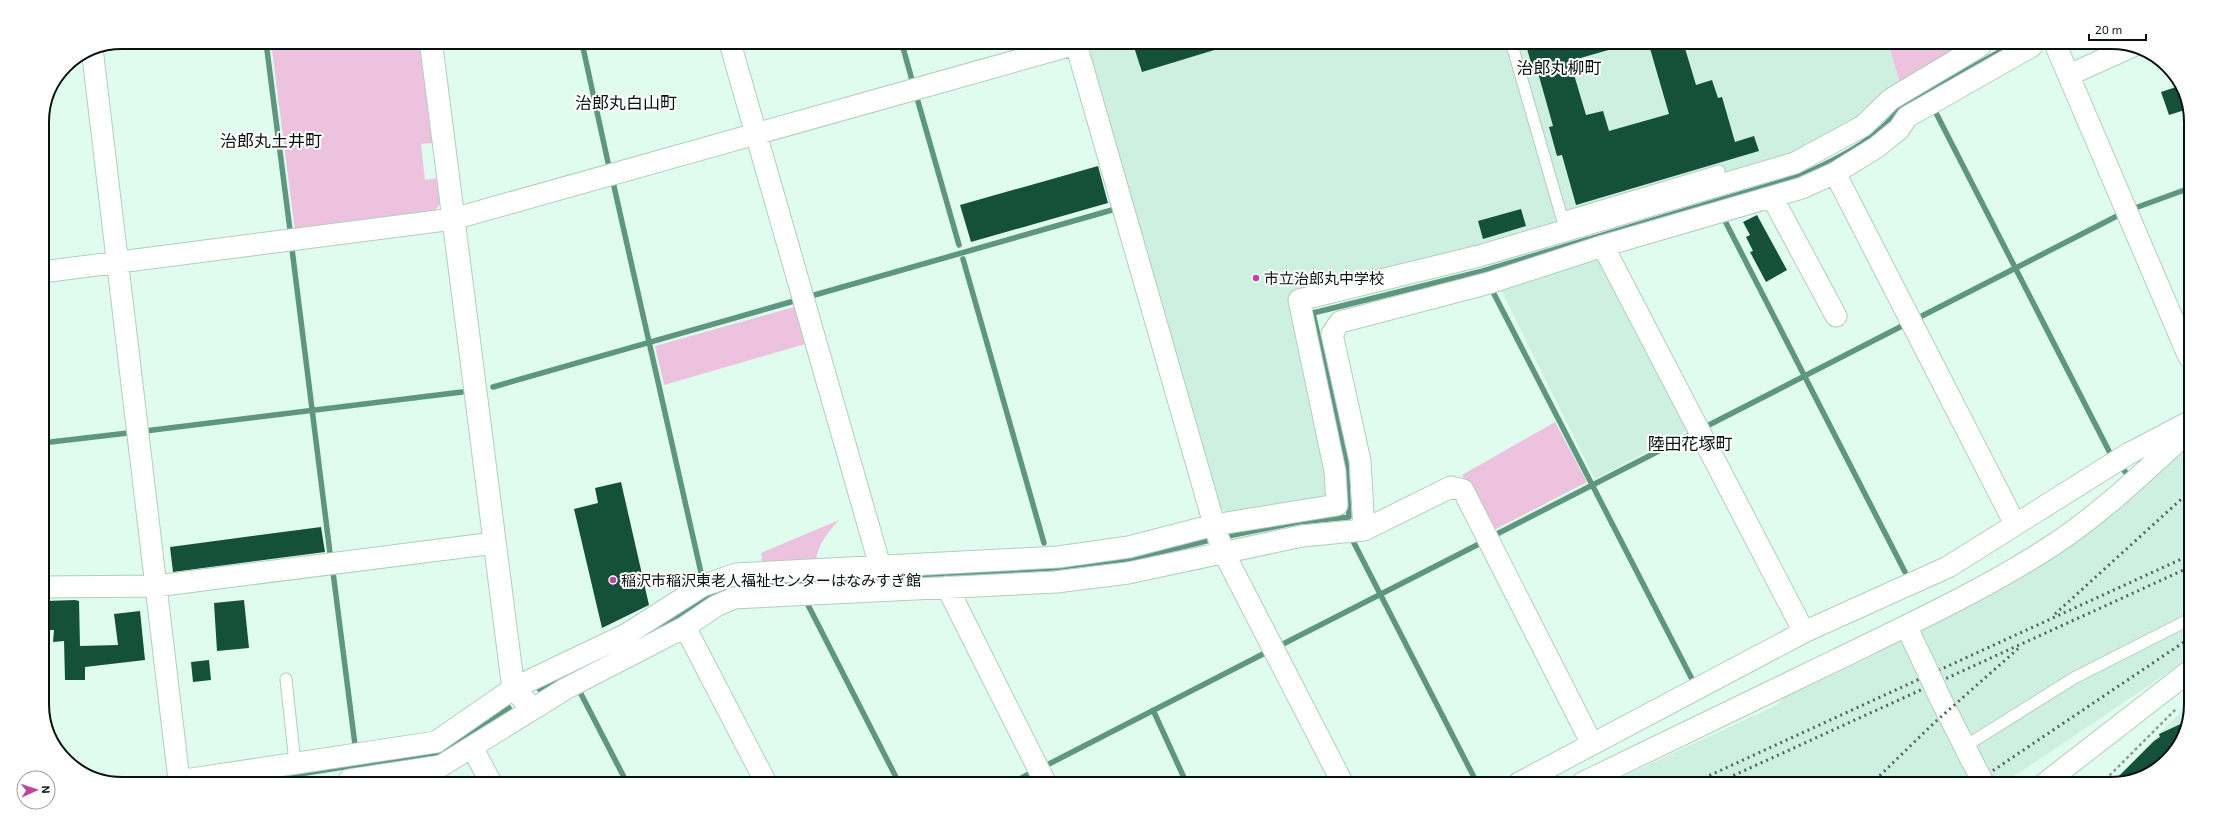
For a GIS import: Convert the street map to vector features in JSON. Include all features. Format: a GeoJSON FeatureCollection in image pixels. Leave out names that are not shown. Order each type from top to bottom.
{"type":"FeatureCollection","features":[{"type":"Feature","properties":{"kind":"street"},"geometry":{"type":"LineString","coordinates":[[432,49],[494,543],[514,688],[532,709]]}},
{"type":"Feature","properties":{"kind":"street"},"geometry":{"type":"LineString","coordinates":[[732,49],[880,566]]}},
{"type":"Feature","properties":{"kind":"street"},"geometry":{"type":"LineString","coordinates":[[49,271],[117,261],[453,219],[1058,49]]}},
{"type":"Feature","properties":{"kind":"street"},"geometry":{"type":"LineString","coordinates":[[1077,49],[1219,538],[1339,777]]}},
{"type":"Feature","properties":{"kind":"street"},"geometry":{"type":"LineString","coordinates":[[370,777],[441,766],[567,688],[685,628],[716,606],[734,598],[1056,582],[1128,573],[1219,538],[1337,505],[1335,471],[1299,300],[1479,256],[1796,163],[1863,126],[1891,99],[1975,49]]}},
{"type":"Feature","properties":{"kind":"street"},"geometry":{"type":"LineString","coordinates":[[1364,530],[1360,461],[1332,334],[1340,322],[1489,283],[1603,246],[1802,188],[1835,173],[1877,147],[1899,129],[1908,117],[2027,49]]}},
{"type":"Feature","properties":{"kind":"street"},"geometry":{"type":"LineString","coordinates":[[2057,49],[2184,344]]}},
{"type":"Feature","properties":{"kind":"street"},"geometry":{"type":"LineString","coordinates":[[2069,75],[2124,50]]}},
{"type":"Feature","properties":{"kind":"street"},"geometry":{"type":"LineString","coordinates":[[93,55],[179,777]]}},
{"type":"Feature","properties":{"kind":"street"},"geometry":{"type":"LineString","coordinates":[[1835,173],[2015,524]]}},
{"type":"Feature","properties":{"kind":"street"},"geometry":{"type":"LineString","coordinates":[[1772,197],[1836,316]]}},
{"type":"Feature","properties":{"kind":"street"},"geometry":{"type":"LineString","coordinates":[[1603,246],[1804,632]]}},
{"type":"Feature","properties":{"kind":"street"},"geometry":{"type":"LineString","coordinates":[[1530,777],[1804,632],[1948,567],[2128,454],[2184,425]]}},
{"type":"Feature","properties":{"kind":"street"},"geometry":{"type":"LineString","coordinates":[[1594,777],[1906,626],[1954,601],[2053,545],[2120,494],[2184,436]]}},
{"type":"Feature","properties":{"kind":"street"},"geometry":{"type":"LineString","coordinates":[[204,777],[436,742],[514,688],[627,634],[702,586],[736,574],[1058,558],[1129,547],[1219,538],[1302,536],[1364,530],[1451,487],[1463,490],[1592,744]]}},
{"type":"Feature","properties":{"kind":"street"},"geometry":{"type":"LineString","coordinates":[[49,587],[156,586],[494,543]]}},
{"type":"Feature","properties":{"kind":"street"},"geometry":{"type":"LineString","coordinates":[[947,587],[1042,777]]}},
{"type":"Feature","properties":{"kind":"street"},"geometry":{"type":"LineString","coordinates":[[1906,626],[1941,700],[1980,777]]}},
{"type":"Feature","properties":{"kind":"street"},"geometry":{"type":"LineString","coordinates":[[685,628],[763,777]]}},
{"type":"Feature","properties":{"kind":"street"},"geometry":{"type":"LineString","coordinates":[[2053,777],[2184,675]]}},
{"type":"Feature","properties":{"kind":"street"},"geometry":{"type":"LineString","coordinates":[[472,747],[488,777]]}},
{"type":"Feature","properties":{"kind":"lane"},"geometry":{"type":"LineString","coordinates":[[1513,49],[1562,218],[1719,171]]}},
{"type":"Feature","properties":{"kind":"lane"},"geometry":{"type":"LineString","coordinates":[[1968,754],[2074,678],[2184,622]]}},
{"type":"Feature","properties":{"kind":"lane"},"geometry":{"type":"LineString","coordinates":[[286,679],[295,763]]}},
{"type":"Feature","properties":{"kind":"path"},"geometry":{"type":"LineString","coordinates":[[2108,777],[2181,704]]}},
{"type":"Feature","properties":{"kind":"shaded area"},"geometry":{"type":"Polygon","coordinates":[[[272,49],[421,49],[432,143],[421,144],[425,180],[437,178],[440,204],[433,213],[295,231],[272,49]]]}},
{"type":"Feature","properties":{"kind":"shaded area","name":"市立治郎丸中学校"},"geometry":{"type":"Polygon","coordinates":[[[1091,49],[1890,49],[1901,86],[1854,123],[1794,156],[1582,218],[1595,257],[1604,261],[1690,429],[1595,479],[1480,248],[1291,294],[1329,472],[1329,499],[1234,515],[1217,508],[1086,56],[1091,49]]]}},
{"type":"Feature","properties":{"kind":"shaded area"},"geometry":{"type":"Polygon","coordinates":[[[1890,49],[1966,49],[1901,86],[1890,49]]]}},
{"type":"Feature","properties":{"kind":"shaded area"},"geometry":{"type":"Polygon","coordinates":[[[798,306],[809,343],[664,385],[655,346],[798,306]]]}},
{"type":"Feature","properties":{"kind":"shaded area"},"geometry":{"type":"Polygon","coordinates":[[[1555,422],[1587,482],[1492,531],[1462,475],[1555,422]]]}},
{"type":"Feature","properties":{"kind":"shaded area"},"geometry":{"type":"Polygon","coordinates":[[[2184,444],[2184,662],[2012,777],[1622,777],[1777,705],[1790,691],[1929,623],[2184,444]]]}},
{"type":"Feature","properties":{"kind":"shaded area"},"geometry":{"type":"Polygon","coordinates":[[[839,520],[823,540],[818,551],[815,564],[763,566],[761,553],[839,520]]]}},
{"type":"Feature","properties":{"kind":"shaded area"},"geometry":{"type":"Polygon","coordinates":[[[2183,710],[2180,728],[2174,741],[2163,756],[2152,765],[2139,771],[2130,775],[2118,776],[2183,710]]]}},
{"type":"Feature","properties":{"kind":"building"},"geometry":{"type":"Polygon","coordinates":[[[1135,49],[1218,49],[1142,72],[1135,49]]]}},
{"type":"Feature","properties":{"kind":"building"},"geometry":{"type":"Polygon","coordinates":[[[1527,49],[1612,49],[1570,61],[1586,115],[1603,111],[1609,131],[1669,114],[1650,49],[1685,49],[1696,85],[1712,80],[1718,98],[1722,97],[1735,142],[1754,136],[1759,151],[1576,205],[1562,155],[1557,156],[1549,127],[1553,126],[1537,69],[1533,70],[1527,49]]]}},
{"type":"Feature","properties":{"kind":"building"},"geometry":{"type":"Polygon","coordinates":[[[2175,87],[2183,110],[2169,115],[2161,92],[2175,87]]]}},
{"type":"Feature","properties":{"kind":"building"},"geometry":{"type":"Polygon","coordinates":[[[1098,166],[1108,203],[971,242],[960,205],[1098,166]]]}},
{"type":"Feature","properties":{"kind":"building"},"geometry":{"type":"Polygon","coordinates":[[[1521,209],[1526,226],[1483,239],[1478,221],[1521,209]]]}},
{"type":"Feature","properties":{"kind":"building"},"geometry":{"type":"Polygon","coordinates":[[[1757,215],[1787,270],[1766,282],[1750,252],[1753,251],[1746,237],[1750,235],[1743,222],[1757,215]]]}},
{"type":"Feature","properties":{"kind":"building"},"geometry":{"type":"Polygon","coordinates":[[[621,482],[649,605],[602,628],[574,509],[598,503],[595,488],[621,482]]]}},
{"type":"Feature","properties":{"kind":"building"},"geometry":{"type":"Polygon","coordinates":[[[321,527],[325,552],[173,572],[170,547],[321,527]]]}},
{"type":"Feature","properties":{"kind":"building"},"geometry":{"type":"Polygon","coordinates":[[[244,600],[249,648],[217,651],[214,603],[244,600]]]}},
{"type":"Feature","properties":{"kind":"building"},"geometry":{"type":"Polygon","coordinates":[[[49,601],[79,601],[80,646],[118,645],[114,614],[140,611],[145,660],[85,667],[85,680],[65,680],[64,641],[53,642],[54,630],[49,630],[49,601]]]}},
{"type":"Feature","properties":{"kind":"building"},"geometry":{"type":"Polygon","coordinates":[[[209,660],[211,680],[193,682],[191,662],[209,660]]]}},
{"type":"Feature","properties":{"kind":"building"},"geometry":{"type":"Polygon","coordinates":[[[2181,724],[2169,749],[2156,762],[2130,775],[2119,776],[2154,741],[2160,737],[2159,734],[2181,724]]]}},
{"type":"Feature","properties":{"kind":"waterway"},"geometry":{"type":"LineString","coordinates":[[267,49],[290,230]]}},
{"type":"Feature","properties":{"kind":"waterway"},"geometry":{"type":"LineString","coordinates":[[583,49],[609,167]]}},
{"type":"Feature","properties":{"kind":"waterway"},"geometry":{"type":"LineString","coordinates":[[903,49],[912,80]]}},
{"type":"Feature","properties":{"kind":"waterway"},"geometry":{"type":"LineString","coordinates":[[1223,537],[1298,522],[1349,517],[1346,460],[1313,313],[1483,271],[1797,177],[1840,157],[1853,149],[1879,130],[1900,108],[2005,49]]}},
{"type":"Feature","properties":{"kind":"waterway"},"geometry":{"type":"LineString","coordinates":[[917,98],[959,245]]}},
{"type":"Feature","properties":{"kind":"waterway"},"geometry":{"type":"LineString","coordinates":[[1935,111],[2111,455]]}},
{"type":"Feature","properties":{"kind":"waterway"},"geometry":{"type":"LineString","coordinates":[[613,182],[702,577]]}},
{"type":"Feature","properties":{"kind":"waterway"},"geometry":{"type":"LineString","coordinates":[[2135,208],[2184,190]]}},
{"type":"Feature","properties":{"kind":"waterway"},"geometry":{"type":"LineString","coordinates":[[811,296],[1112,210]]}},
{"type":"Feature","properties":{"kind":"waterway"},"geometry":{"type":"LineString","coordinates":[[1918,318],[2117,216]]}},
{"type":"Feature","properties":{"kind":"waterway"},"geometry":{"type":"LineString","coordinates":[[1725,221],[1905,572]]}},
{"type":"Feature","properties":{"kind":"waterway"},"geometry":{"type":"LineString","coordinates":[[292,249],[330,553]]}},
{"type":"Feature","properties":{"kind":"waterway"},"geometry":{"type":"LineString","coordinates":[[963,259],[1044,543]]}},
{"type":"Feature","properties":{"kind":"waterway"},"geometry":{"type":"LineString","coordinates":[[1492,290],[1693,681]]}},
{"type":"Feature","properties":{"kind":"waterway"},"geometry":{"type":"LineString","coordinates":[[493,387],[794,301]]}},
{"type":"Feature","properties":{"kind":"waterway"},"geometry":{"type":"LineString","coordinates":[[1705,427],[1902,326]]}},
{"type":"Feature","properties":{"kind":"waterway"},"geometry":{"type":"LineString","coordinates":[[145,431],[462,392]]}},
{"type":"Feature","properties":{"kind":"waterway"},"geometry":{"type":"LineString","coordinates":[[49,442],[128,433]]}},
{"type":"Feature","properties":{"kind":"waterway"},"geometry":{"type":"LineString","coordinates":[[1495,535],[1690,435]]}},
{"type":"Feature","properties":{"kind":"waterway"},"geometry":{"type":"LineString","coordinates":[[2123,469],[2130,478]]}},
{"type":"Feature","properties":{"kind":"waterway"},"geometry":{"type":"LineString","coordinates":[[653,632],[716,592],[738,586],[1052,568],[1136,558],[1214,539]]}},
{"type":"Feature","properties":{"kind":"waterway"},"geometry":{"type":"LineString","coordinates":[[1354,543],[1474,777]]}},
{"type":"Feature","properties":{"kind":"waterway"},"geometry":{"type":"LineString","coordinates":[[1283,644],[1479,544]]}},
{"type":"Feature","properties":{"kind":"waterway"},"geometry":{"type":"LineString","coordinates":[[333,572],[355,745]]}},
{"type":"Feature","properties":{"kind":"waterway"},"geometry":{"type":"LineString","coordinates":[[808,605],[896,777]]}},
{"type":"Feature","properties":{"kind":"waterway"},"geometry":{"type":"LineString","coordinates":[[596,660],[614,653]]}},
{"type":"Feature","properties":{"kind":"waterway"},"geometry":{"type":"LineString","coordinates":[[1047,765],[1265,653]]}},
{"type":"Feature","properties":{"kind":"waterway"},"geometry":{"type":"LineString","coordinates":[[539,689],[555,679]]}},
{"type":"Feature","properties":{"kind":"waterway"},"geometry":{"type":"LineString","coordinates":[[580,692],[624,777]]}},
{"type":"Feature","properties":{"kind":"waterway"},"geometry":{"type":"LineString","coordinates":[[280,777],[440,752],[509,708]]}},
{"type":"Feature","properties":{"kind":"waterway"},"geometry":{"type":"LineString","coordinates":[[1153,710],[1184,777]]}},
{"type":"Feature","properties":{"kind":"waterway"},"geometry":{"type":"LineString","coordinates":[[1023,777],[1031,773]]}},
{"type":"Feature","properties":{"kind":"railway"},"geometry":{"type":"LineString","coordinates":[[2055,614],[2184,497]]}},
{"type":"Feature","properties":{"kind":"railway"},"geometry":{"type":"LineString","coordinates":[[1706,777],[2184,558]]}},
{"type":"Feature","properties":{"kind":"railway"},"geometry":{"type":"LineString","coordinates":[[1730,777],[2184,570]]}},
{"type":"Feature","properties":{"kind":"railway"},"geometry":{"type":"LineString","coordinates":[[1983,777],[2184,642]]}},
{"type":"Feature","properties":{"kind":"railway"},"geometry":{"type":"LineString","coordinates":[[1878,777],[1934,723],[2020,647]]}},
{"type":"Feature","properties":{"kind":"place","name":"市立治郎丸中学校"},"geometry":{"type":"Point","coordinates":[1256,278]}},
{"type":"Feature","properties":{"kind":"place","name":"稲沢市稲沢東老人福祉センターはなみすぎ館"},"geometry":{"type":"Point","coordinates":[613,580]}},
{"type":"Feature","properties":{"kind":"district","name":"治郎丸柳町"},"geometry":{"type":"Point","coordinates":[1559,67]}},
{"type":"Feature","properties":{"kind":"district","name":"治郎丸白山町"},"geometry":{"type":"Point","coordinates":[626,102]}},
{"type":"Feature","properties":{"kind":"district","name":"治郎丸土井町"},"geometry":{"type":"Point","coordinates":[271,140]}},
{"type":"Feature","properties":{"kind":"district","name":"陸田花塚町"},"geometry":{"type":"Point","coordinates":[1690,443]}}]}
